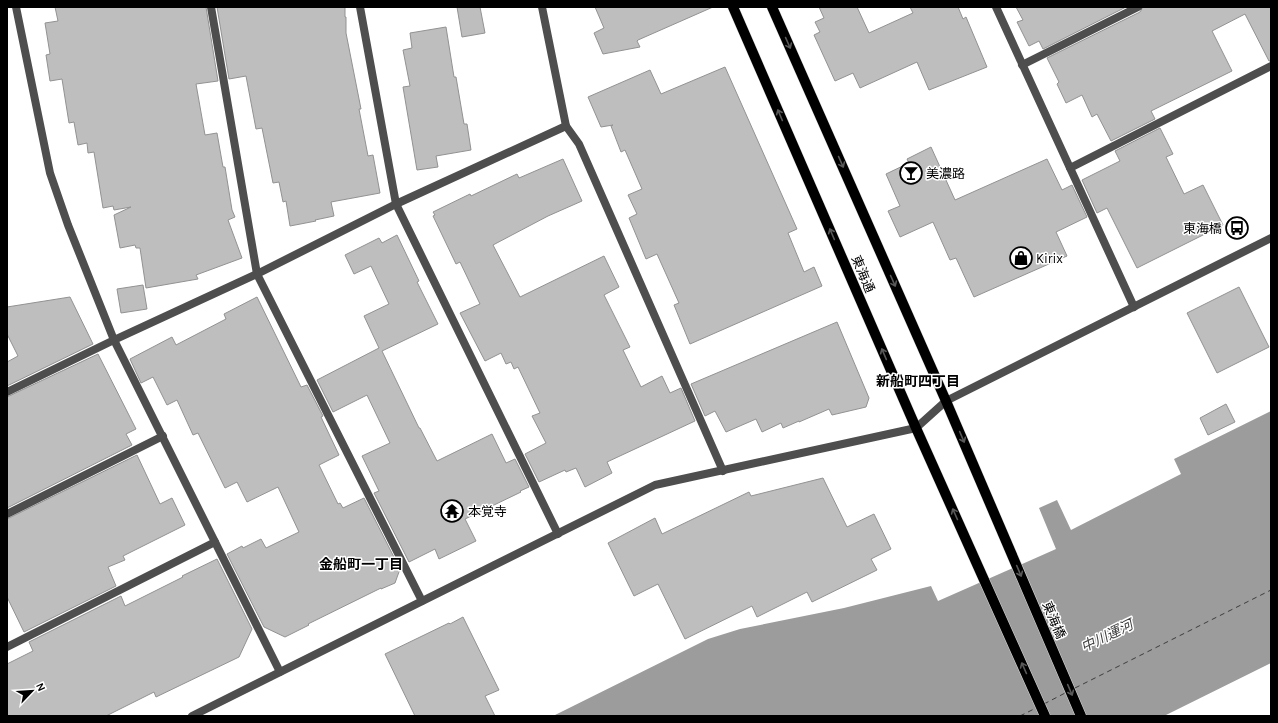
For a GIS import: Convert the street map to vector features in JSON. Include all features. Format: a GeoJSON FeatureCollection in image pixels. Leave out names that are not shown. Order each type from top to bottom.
{"type":"FeatureCollection","features":[{"type":"Feature","properties":{"kind":"main road","name":"東海通"},"geometry":{"type":"LineString","coordinates":[[733,7],[916,428],[1045,716]]}},
{"type":"Feature","properties":{"kind":"main road","name":"東海橋"},"geometry":{"type":"LineString","coordinates":[[776,8],[1081,716]]}},
{"type":"Feature","properties":{"kind":"street"},"geometry":{"type":"LineString","coordinates":[[16,7],[50,173],[68,225],[114,340],[280,672]]}},
{"type":"Feature","properties":{"kind":"street"},"geometry":{"type":"LineString","coordinates":[[211,7],[257,274],[422,602]]}},
{"type":"Feature","properties":{"kind":"street"},"geometry":{"type":"LineString","coordinates":[[360,7],[396,204],[558,534]]}},
{"type":"Feature","properties":{"kind":"street"},"geometry":{"type":"LineString","coordinates":[[542,7],[566,126],[579,144],[723,471]]}},
{"type":"Feature","properties":{"kind":"street"},"geometry":{"type":"LineString","coordinates":[[996,7],[1134,307]]}},
{"type":"Feature","properties":{"kind":"street"},"geometry":{"type":"LineString","coordinates":[[1022,65],[1138,7]]}},
{"type":"Feature","properties":{"kind":"street"},"geometry":{"type":"LineString","coordinates":[[1070,168],[1271,66]]}},
{"type":"Feature","properties":{"kind":"street"},"geometry":{"type":"LineString","coordinates":[[7,392],[114,340],[257,274],[396,204],[566,126]]}},
{"type":"Feature","properties":{"kind":"street"},"geometry":{"type":"LineString","coordinates":[[192,716],[655,485],[916,428],[946,401],[1271,238]]}},
{"type":"Feature","properties":{"kind":"street"},"geometry":{"type":"LineString","coordinates":[[7,514],[163,436]]}},
{"type":"Feature","properties":{"kind":"street"},"geometry":{"type":"LineString","coordinates":[[7,647],[215,542]]}},
{"type":"Feature","properties":{"kind":"water","name":"中川運河"},"geometry":{"type":"Polygon","coordinates":[[[1271,411],[1271,663],[1164,716],[553,716],[708,639],[740,629],[844,608],[931,586],[938,601],[1056,549],[1039,508],[1057,500],[1071,530],[1181,474],[1174,459],[1271,411]]]}},
{"type":"Feature","properties":{"kind":"building"},"geometry":{"type":"Polygon","coordinates":[[[55,7],[206,7],[218,81],[196,84],[205,135],[217,133],[223,167],[225,167],[232,210],[235,217],[228,220],[242,258],[196,275],[198,279],[146,288],[140,248],[136,248],[135,245],[120,248],[114,215],[131,207],[114,210],[113,206],[103,208],[94,152],[88,153],[87,143],[78,145],[74,122],[69,123],[62,79],[50,81],[46,55],[50,54],[45,23],[58,21],[55,7]]]}},
{"type":"Feature","properties":{"kind":"building"},"geometry":{"type":"Polygon","coordinates":[[[217,7],[345,7],[346,33],[361,109],[359,109],[368,156],[373,155],[380,193],[331,202],[334,216],[290,226],[286,201],[283,202],[279,182],[273,183],[262,128],[256,129],[246,76],[229,79],[217,7]]]}},
{"type":"Feature","properties":{"kind":"building"},"geometry":{"type":"Polygon","coordinates":[[[457,7],[480,7],[485,33],[462,37],[457,7]]]}},
{"type":"Feature","properties":{"kind":"building"},"geometry":{"type":"Polygon","coordinates":[[[595,7],[713,7],[638,40],[637,41],[640,47],[603,54],[594,33],[604,28],[595,7]]]}},
{"type":"Feature","properties":{"kind":"building"},"geometry":{"type":"Polygon","coordinates":[[[819,7],[857,7],[869,33],[913,13],[910,7],[958,7],[963,19],[966,17],[987,67],[929,90],[917,62],[860,88],[853,73],[835,81],[814,35],[820,32],[815,22],[824,18],[819,7]]]}},
{"type":"Feature","properties":{"kind":"building"},"geometry":{"type":"Polygon","coordinates":[[[1016,7],[1126,7],[1043,49],[1039,41],[1029,46],[1017,22],[1023,20],[1016,7]]]}},
{"type":"Feature","properties":{"kind":"building"},"geometry":{"type":"Polygon","coordinates":[[[1143,7],[1271,7],[1271,61],[1269,61],[1245,14],[1212,31],[1232,71],[1151,111],[1155,119],[1111,141],[1097,114],[1092,117],[1082,95],[1066,103],[1057,84],[1059,82],[1047,58],[1140,12],[1143,7]]]}},
{"type":"Feature","properties":{"kind":"building"},"geometry":{"type":"Polygon","coordinates":[[[446,27],[454,77],[456,77],[464,124],[467,124],[471,150],[436,156],[438,167],[417,170],[403,87],[410,86],[403,50],[412,48],[410,33],[446,27]]]}},
{"type":"Feature","properties":{"kind":"building"},"geometry":{"type":"Polygon","coordinates":[[[725,67],[797,229],[788,233],[804,272],[814,267],[822,286],[690,344],[674,305],[679,303],[657,254],[646,259],[629,218],[637,214],[628,195],[642,189],[625,150],[621,152],[611,126],[613,125],[601,127],[588,97],[650,70],[661,94],[725,67]]]}},
{"type":"Feature","properties":{"kind":"building"},"geometry":{"type":"Polygon","coordinates":[[[1160,128],[1173,154],[1166,157],[1184,194],[1203,185],[1223,225],[1137,268],[1107,208],[1097,213],[1082,180],[1120,161],[1115,151],[1160,128]]]}},
{"type":"Feature","properties":{"kind":"building"},"geometry":{"type":"Polygon","coordinates":[[[931,147],[955,200],[1047,159],[1062,190],[1072,185],[1087,217],[1056,232],[1067,256],[974,297],[956,258],[950,260],[933,222],[900,237],[888,211],[900,206],[886,174],[909,163],[907,159],[931,147]]]}},
{"type":"Feature","properties":{"kind":"building"},"geometry":{"type":"Polygon","coordinates":[[[563,159],[582,201],[548,216],[493,245],[520,297],[604,256],[619,287],[604,295],[630,347],[623,350],[641,387],[662,376],[670,393],[681,388],[695,421],[607,462],[612,473],[585,487],[576,468],[566,472],[565,470],[539,482],[525,454],[546,443],[532,416],[540,413],[518,367],[514,369],[511,362],[506,364],[501,353],[485,361],[460,313],[480,304],[460,262],[456,264],[433,216],[435,215],[433,212],[470,194],[471,196],[517,174],[519,178],[563,159]]]}},
{"type":"Feature","properties":{"kind":"building"},"geometry":{"type":"Polygon","coordinates":[[[397,235],[419,281],[417,282],[438,324],[382,351],[419,428],[437,461],[492,434],[506,463],[515,459],[529,487],[465,519],[476,541],[439,559],[435,549],[409,562],[374,493],[379,491],[362,456],[390,443],[367,395],[333,412],[317,380],[379,348],[364,316],[389,304],[371,266],[354,274],[345,255],[379,238],[382,243],[397,235]]]}},
{"type":"Feature","properties":{"kind":"building"},"geometry":{"type":"Polygon","coordinates":[[[143,285],[147,309],[121,313],[117,289],[143,285]]]}},
{"type":"Feature","properties":{"kind":"building"},"geometry":{"type":"Polygon","coordinates":[[[1239,287],[1269,347],[1217,373],[1187,313],[1239,287]]]}},
{"type":"Feature","properties":{"kind":"building"},"geometry":{"type":"Polygon","coordinates":[[[70,297],[93,344],[7,386],[7,362],[18,356],[7,334],[7,307],[70,297]]]}},
{"type":"Feature","properties":{"kind":"building"},"geometry":{"type":"Polygon","coordinates":[[[257,297],[301,387],[307,385],[323,416],[321,417],[339,455],[319,465],[338,504],[340,503],[343,508],[364,498],[400,569],[395,583],[381,588],[285,637],[264,627],[227,554],[242,546],[243,548],[261,539],[266,548],[299,532],[278,487],[247,502],[237,482],[225,488],[198,433],[193,435],[177,400],[167,405],[153,377],[141,383],[130,359],[172,337],[176,345],[226,319],[224,314],[257,297]]]}},
{"type":"Feature","properties":{"kind":"building"},"geometry":{"type":"Polygon","coordinates":[[[837,322],[869,398],[866,407],[832,415],[829,409],[783,428],[781,423],[762,432],[756,419],[726,432],[715,411],[705,416],[691,384],[837,322]]]}},
{"type":"Feature","properties":{"kind":"building"},"geometry":{"type":"Polygon","coordinates":[[[98,354],[136,429],[126,434],[132,445],[7,508],[7,397],[98,354]]]}},
{"type":"Feature","properties":{"kind":"building"},"geometry":{"type":"Polygon","coordinates":[[[1226,404],[1235,422],[1208,435],[1200,418],[1226,404]]]}},
{"type":"Feature","properties":{"kind":"building"},"geometry":{"type":"Polygon","coordinates":[[[137,455],[160,504],[172,498],[185,525],[123,556],[125,560],[108,567],[116,586],[24,632],[7,597],[7,519],[137,455]]]}},
{"type":"Feature","properties":{"kind":"building"},"geometry":{"type":"Polygon","coordinates":[[[823,478],[847,527],[874,514],[891,549],[871,559],[877,570],[812,602],[807,592],[757,617],[752,606],[685,639],[658,584],[634,596],[608,543],[655,518],[662,534],[749,492],[751,496],[823,478]]]}},
{"type":"Feature","properties":{"kind":"building"},"geometry":{"type":"Polygon","coordinates":[[[217,559],[252,629],[239,657],[156,697],[154,692],[106,716],[7,716],[7,664],[33,651],[29,642],[121,596],[125,606],[217,559]]]}},
{"type":"Feature","properties":{"kind":"building"},"geometry":{"type":"Polygon","coordinates":[[[463,617],[499,690],[485,696],[495,716],[415,716],[385,654],[463,617]]]}},
{"type":"Feature","properties":{"kind":"ferry route"},"geometry":{"type":"LineString","coordinates":[[1075,688],[1271,590]]}},
{"type":"Feature","properties":{"kind":"ferry route"},"geometry":{"type":"LineString","coordinates":[[1044,704],[1067,692]]}},
{"type":"Feature","properties":{"kind":"ferry route"},"geometry":{"type":"LineString","coordinates":[[1020,716],[1036,708]]}},
{"type":"Feature","properties":{"kind":"place","name":"美濃路"},"geometry":{"type":"Point","coordinates":[911,173]}},
{"type":"Feature","properties":{"kind":"place","name":"東海橋"},"geometry":{"type":"Point","coordinates":[1237,228]}},
{"type":"Feature","properties":{"kind":"place","name":"Kirix"},"geometry":{"type":"Point","coordinates":[1021,258]}},
{"type":"Feature","properties":{"kind":"place","name":"本覚寺"},"geometry":{"type":"Point","coordinates":[452,511]}},
{"type":"Feature","properties":{"kind":"district","name":"新船町四丁目"},"geometry":{"type":"Point","coordinates":[918,381]}},
{"type":"Feature","properties":{"kind":"district","name":"金船町一丁目"},"geometry":{"type":"Point","coordinates":[361,564]}}]}
